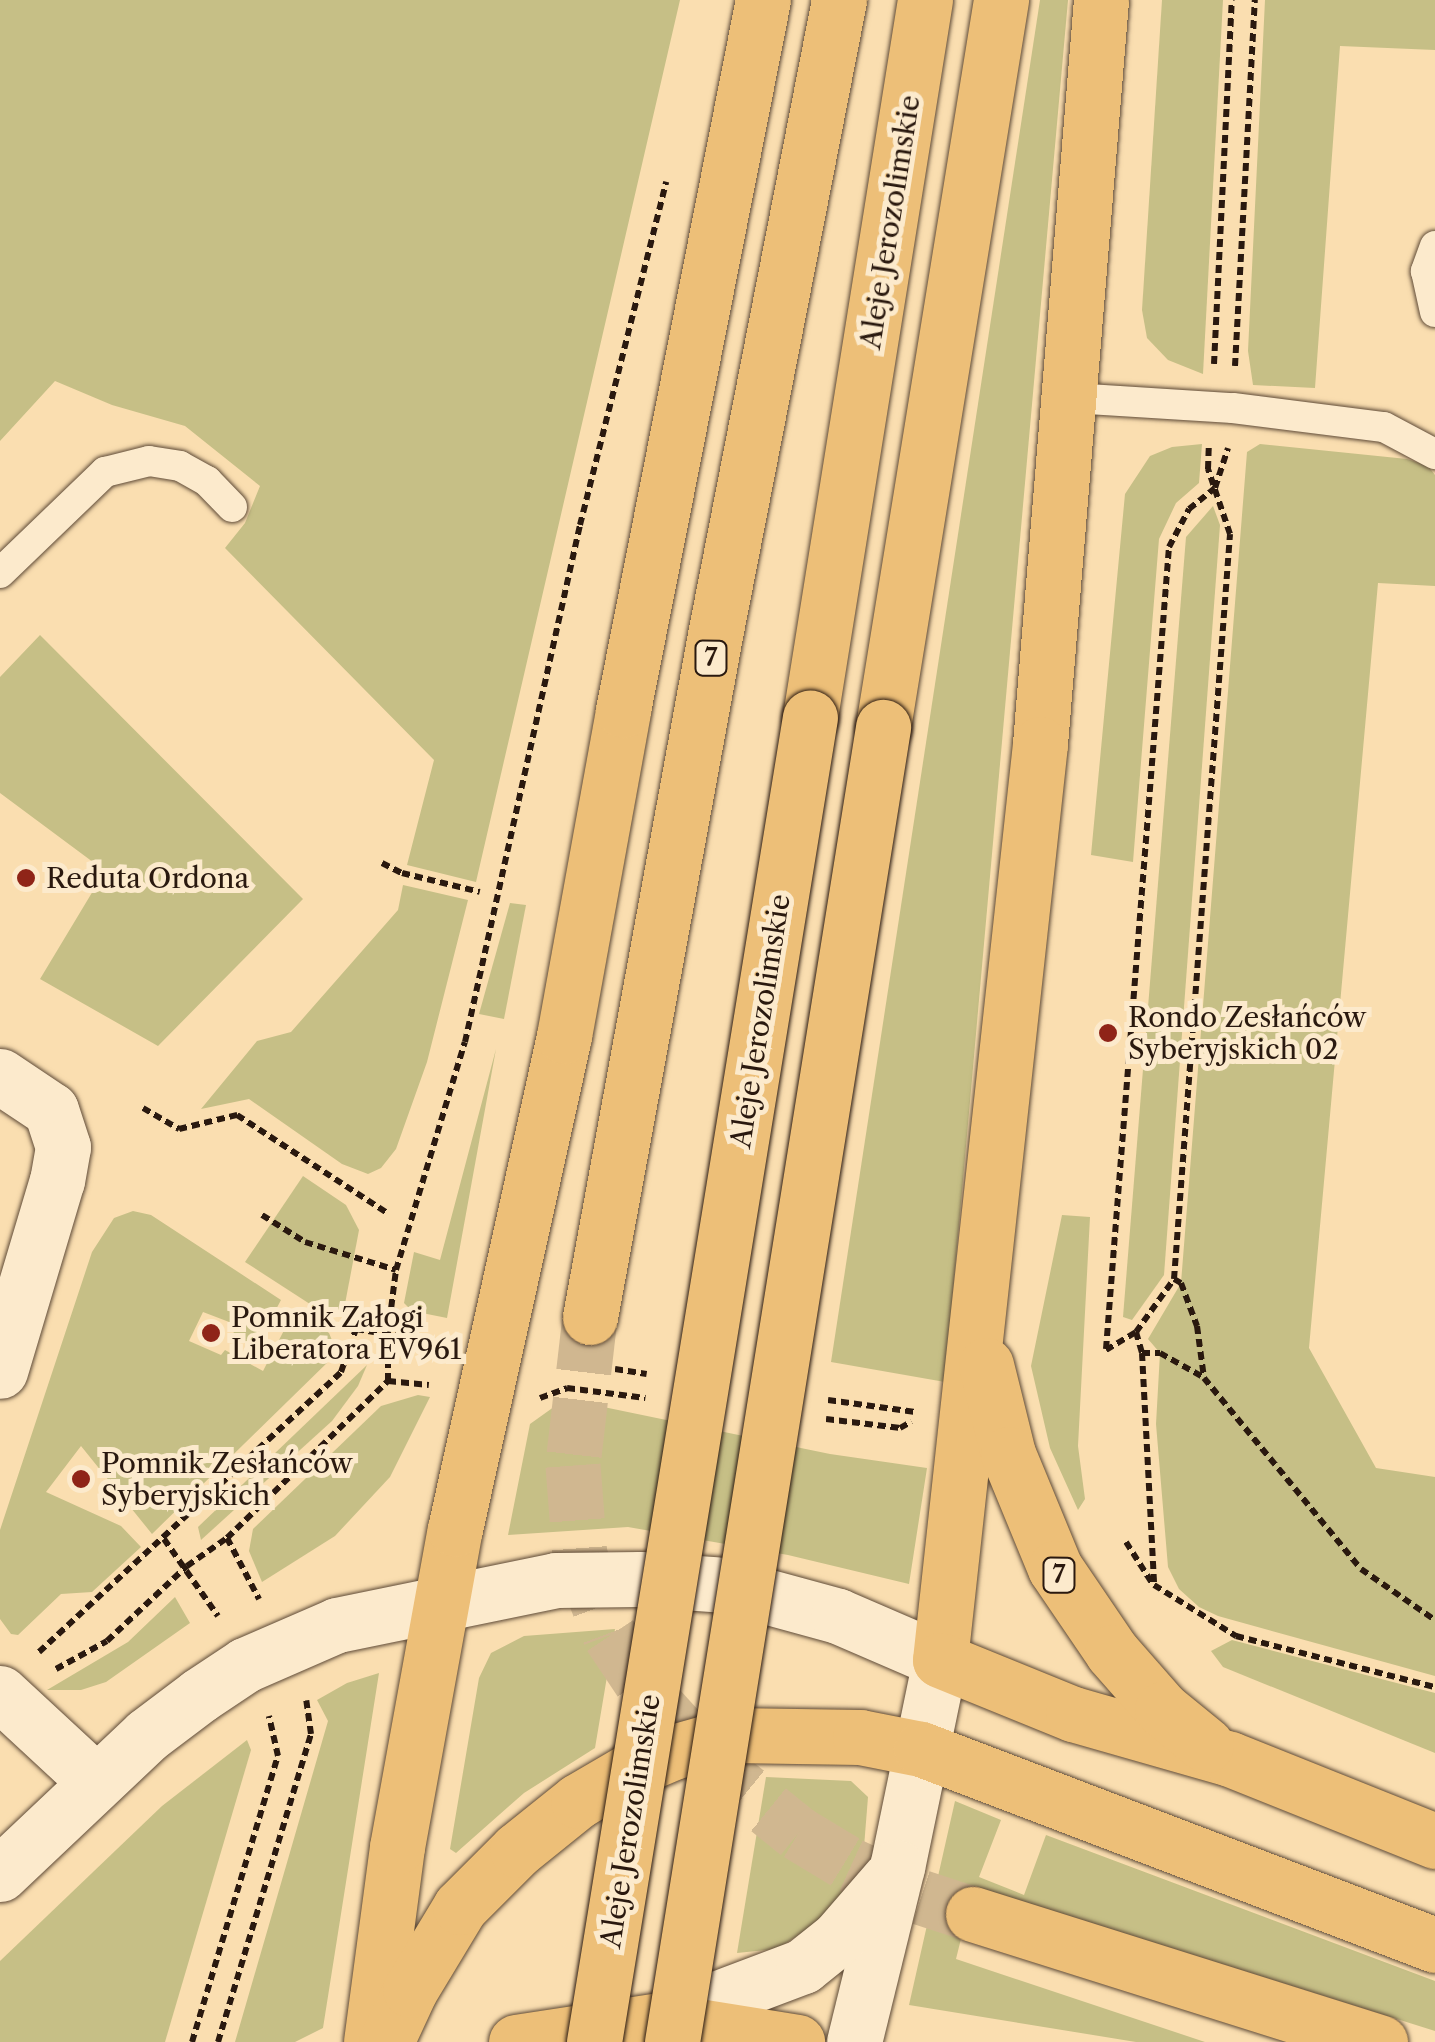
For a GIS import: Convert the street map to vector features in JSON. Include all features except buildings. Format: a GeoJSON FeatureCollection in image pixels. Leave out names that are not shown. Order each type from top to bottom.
{"type":"FeatureCollection","features":[{"type":"Feature","properties":{"kind":"main road"},"geometry":{"type":"LineString","coordinates":[[372,2042],[397,1847],[441,1601],[491,1351],[564,1036],[623,710],[763,0]]}},
{"type":"Feature","properties":{"kind":"main road","name":"7"},"geometry":{"type":"LineString","coordinates":[[590,1317],[712,650],[840,0]]}},
{"type":"Feature","properties":{"kind":"main road","name":"Aleje Jerozolimskie"},"geometry":{"type":"LineString","coordinates":[[594,2042],[924,0]]}},
{"type":"Feature","properties":{"kind":"main road"},"geometry":{"type":"LineString","coordinates":[[666,2031],[884,728],[1001,0]]}},
{"type":"Feature","properties":{"kind":"main road","name":"7"},"geometry":{"type":"LineString","coordinates":[[1102,0],[1072,398],[978,1334],[1008,1454],[1054,1568],[1112,1652],[1162,1709],[1194,1737],[1230,1760],[1435,1841]]}},
{"type":"Feature","properties":{"kind":"main road"},"geometry":{"type":"LineString","coordinates":[[0,1076],[51,1110],[63,1146],[57,1180],[0,1371]]}},
{"type":"Feature","properties":{"kind":"main road"},"geometry":{"type":"LineString","coordinates":[[854,2042],[897,1867],[940,1660],[978,1334]]}},
{"type":"Feature","properties":{"kind":"main road"},"geometry":{"type":"LineString","coordinates":[[0,1874],[147,1735],[245,1665],[336,1625],[556,1580],[640,1578],[725,1585],[838,1616],[1073,1714],[1230,1760]]}},
{"type":"Feature","properties":{"kind":"main road"},"geometry":{"type":"LineString","coordinates":[[5,1698],[96,1782]]}},
{"type":"Feature","properties":{"kind":"main road"},"geometry":{"type":"LineString","coordinates":[[386,2042],[410,1990],[460,1907],[517,1850],[563,1814],[632,1770],[673,1752],[733,1735],[860,1737],[921,1750],[1435,1945]]}},
{"type":"Feature","properties":{"kind":"main road"},"geometry":{"type":"LineString","coordinates":[[666,2031],[803,1966],[869,1906],[897,1867]]}},
{"type":"Feature","properties":{"kind":"main road"},"geometry":{"type":"LineString","coordinates":[[973,1914],[1380,2042]]}},
{"type":"Feature","properties":{"kind":"main road"},"geometry":{"type":"LineString","coordinates":[[516,2042],[666,2031],[796,2042]]}},
{"type":"Feature","properties":{"kind":"lane"},"geometry":{"type":"LineString","coordinates":[[1435,246],[1426,271],[1435,312]]}},
{"type":"Feature","properties":{"kind":"lane"},"geometry":{"type":"LineString","coordinates":[[1072,398],[1222,408],[1384,427],[1435,454]]}},
{"type":"Feature","properties":{"kind":"lane"},"geometry":{"type":"LineString","coordinates":[[0,573],[105,472],[150,461],[180,466],[208,481],[232,507]]}},
{"type":"Feature","properties":{"kind":"path"},"geometry":{"type":"LineString","coordinates":[[1232,0],[1222,408],[1230,443],[1215,488],[1189,509],[1169,548],[1106,1350],[1136,1332],[1174,1279],[1230,534],[1215,488],[1208,469],[1222,408],[1255,0]]}},
{"type":"Feature","properties":{"kind":"path"},"geometry":{"type":"LineString","coordinates":[[5,1698],[107,1641],[187,1566],[227,1538],[388,1382],[388,1333],[396,1270],[465,1042],[580,525],[670,164]]}},
{"type":"Feature","properties":{"kind":"path"},"geometry":{"type":"LineString","coordinates":[[382,862],[402,873],[480,892]]}},
{"type":"Feature","properties":{"kind":"path"},"geometry":{"type":"LineString","coordinates":[[142,1108],[179,1129],[236,1115],[386,1212]]}},
{"type":"Feature","properties":{"kind":"path"},"geometry":{"type":"LineString","coordinates":[[262,1215],[305,1242],[396,1270]]}},
{"type":"Feature","properties":{"kind":"path"},"geometry":{"type":"LineString","coordinates":[[1174,1279],[1181,1283],[1197,1326],[1204,1378]]}},
{"type":"Feature","properties":{"kind":"path"},"geometry":{"type":"LineString","coordinates":[[73,1624],[341,1372],[356,1329],[448,1344]]}},
{"type":"Feature","properties":{"kind":"path"},"geometry":{"type":"LineString","coordinates":[[1136,1332],[1142,1353],[1154,1585]]}},
{"type":"Feature","properties":{"kind":"path"},"geometry":{"type":"LineString","coordinates":[[1142,1353],[1160,1353],[1204,1378],[1361,1569],[1435,1620]]}},
{"type":"Feature","properties":{"kind":"path"},"geometry":{"type":"LineString","coordinates":[[388,1382],[438,1386]]}},
{"type":"Feature","properties":{"kind":"path"},"geometry":{"type":"LineString","coordinates":[[227,1538],[256,1592]]}},
{"type":"Feature","properties":{"kind":"path"},"geometry":{"type":"LineString","coordinates":[[164,1539],[187,1566],[216,1612]]}},
{"type":"Feature","properties":{"kind":"path"},"geometry":{"type":"LineString","coordinates":[[1126,1542],[1154,1585],[1236,1636],[1435,1686]]}},
{"type":"Feature","properties":{"kind":"path"},"geometry":{"type":"LineString","coordinates":[[218,2042],[311,1734],[305,1697]]}},
{"type":"Feature","properties":{"kind":"path"},"geometry":{"type":"LineString","coordinates":[[192,2042],[278,1756],[272,1720]]}},
{"type":"Feature","properties":{"kind":"shaded area"},"geometry":{"type":"Polygon","coordinates":[[[0,0],[680,0],[476,882],[407,865],[434,760],[225,548],[245,523],[260,486],[185,426],[112,405],[55,381],[0,441],[0,0]]]}},
{"type":"Feature","properties":{"kind":"shaded area"},"geometry":{"type":"Polygon","coordinates":[[[1040,0],[1068,0],[945,1382],[831,1362],[1040,0]]]}},
{"type":"Feature","properties":{"kind":"shaded area"},"geometry":{"type":"Polygon","coordinates":[[[1162,0],[1223,0],[1203,374],[1168,360],[1147,338],[1142,310],[1162,0]]]}},
{"type":"Feature","properties":{"kind":"shaded area"},"geometry":{"type":"Polygon","coordinates":[[[1265,0],[1435,0],[1435,50],[1340,46],[1315,388],[1253,385],[1248,351],[1265,0]]]}},
{"type":"Feature","properties":{"kind":"shaded area"},"geometry":{"type":"Polygon","coordinates":[[[1202,444],[1199,483],[1176,503],[1159,539],[1133,862],[1091,855],[1125,494],[1150,456],[1172,447],[1202,444]]]}},
{"type":"Feature","properties":{"kind":"shaded area"},"geometry":{"type":"Polygon","coordinates":[[[1260,444],[1407,459],[1428,466],[1435,475],[1435,586],[1378,583],[1309,1348],[1376,1468],[1435,1477],[1435,1676],[1218,1616],[1199,1607],[1179,1589],[1168,1567],[1156,1424],[1160,1353],[1148,1339],[1181,1283],[1247,452],[1260,444]]]}},
{"type":"Feature","properties":{"kind":"shaded area"},"geometry":{"type":"Polygon","coordinates":[[[1213,506],[1220,525],[1164,1275],[1132,1320],[1123,1317],[1186,537],[1213,506]]]}},
{"type":"Feature","properties":{"kind":"shaded area"},"geometry":{"type":"Polygon","coordinates":[[[40,635],[303,899],[158,1046],[40,979],[105,871],[0,793],[0,677],[40,635]]]}},
{"type":"Feature","properties":{"kind":"shaded area"},"geometry":{"type":"Polygon","coordinates":[[[403,885],[468,900],[427,1062],[396,1149],[381,1168],[368,1174],[342,1164],[249,1099],[201,1109],[257,1041],[291,1032],[398,910],[403,885]]]}},
{"type":"Feature","properties":{"kind":"shaded area"},"geometry":{"type":"Polygon","coordinates":[[[510,903],[526,905],[504,1019],[479,1014],[510,903]]]}},
{"type":"Feature","properties":{"kind":"shaded area"},"geometry":{"type":"Polygon","coordinates":[[[496,1049],[447,1318],[412,1311],[404,1303],[414,1252],[440,1260],[496,1049]]]}},
{"type":"Feature","properties":{"kind":"shaded area"},"geometry":{"type":"Polygon","coordinates":[[[303,1176],[346,1205],[359,1230],[345,1304],[330,1317],[245,1262],[303,1176]]]}},
{"type":"Feature","properties":{"kind":"shaded area"},"geometry":{"type":"Polygon","coordinates":[[[133,1211],[151,1215],[281,1300],[256,1347],[233,1334],[237,1325],[203,1312],[189,1341],[221,1355],[225,1350],[263,1371],[295,1309],[329,1333],[334,1345],[332,1358],[152,1534],[81,1446],[46,1492],[121,1526],[141,1547],[92,1592],[61,1594],[18,1635],[11,1634],[0,1619],[0,1530],[92,1252],[114,1218],[133,1211]]]}},
{"type":"Feature","properties":{"kind":"shaded area"},"geometry":{"type":"Polygon","coordinates":[[[1062,1215],[1090,1217],[1078,1446],[1085,1499],[1078,1510],[1050,1448],[1031,1366],[1062,1215]]]}},
{"type":"Feature","properties":{"kind":"shaded area"},"geometry":{"type":"Polygon","coordinates":[[[367,1365],[358,1386],[332,1421],[201,1540],[198,1527],[367,1365]]]}},
{"type":"Feature","properties":{"kind":"shaded area"},"geometry":{"type":"Polygon","coordinates":[[[418,1395],[430,1397],[390,1477],[335,1536],[262,1582],[249,1551],[253,1529],[381,1406],[418,1395]]]}},
{"type":"Feature","properties":{"kind":"shaded area"},"geometry":{"type":"Polygon","coordinates":[[[565,1399],[830,1454],[927,1468],[909,1584],[788,1555],[628,1527],[508,1535],[530,1424],[565,1399]]]}},
{"type":"Feature","properties":{"kind":"shaded area"},"geometry":{"type":"Polygon","coordinates":[[[175,1597],[190,1623],[106,1682],[81,1690],[47,1690],[128,1642],[175,1597]]]}},
{"type":"Feature","properties":{"kind":"shaded area"},"geometry":{"type":"Polygon","coordinates":[[[615,1629],[595,1748],[524,1793],[456,1853],[450,1849],[479,1678],[491,1653],[524,1636],[615,1629]]]}},
{"type":"Feature","properties":{"kind":"shaded area"},"geometry":{"type":"Polygon","coordinates":[[[1232,1640],[1435,1693],[1435,1753],[1223,1667],[1211,1651],[1232,1640]]]}},
{"type":"Feature","properties":{"kind":"shaded area"},"geometry":{"type":"Polygon","coordinates":[[[379,1673],[323,2028],[295,2042],[235,2042],[328,1721],[317,1700],[347,1683],[379,1673]]]}},
{"type":"Feature","properties":{"kind":"shaded area"},"geometry":{"type":"Polygon","coordinates":[[[247,1740],[251,1750],[165,2042],[0,2042],[0,1961],[162,1806],[247,1740]]]}},
{"type":"Feature","properties":{"kind":"shaded area"},"geometry":{"type":"Polygon","coordinates":[[[766,1777],[851,1781],[868,1797],[864,1847],[843,1897],[817,1923],[777,1949],[737,1953],[766,1777]]]}},
{"type":"Feature","properties":{"kind":"shaded area"},"geometry":{"type":"Polygon","coordinates":[[[955,1801],[1001,1820],[979,1877],[1024,1895],[1046,1835],[1435,1981],[1435,2031],[974,1886],[956,1959],[1205,2042],[1136,2042],[909,2005],[955,1801]]]}},
{"type":"Feature","properties":{"kind":"tunnel"},"geometry":{"type":"LineString","coordinates":[[590,1317],[573,1465],[580,1555],[610,1635],[656,1704],[704,1757],[798,1833],[851,1865],[921,1897],[973,1914]]}},
{"type":"Feature","properties":{"kind":"place","name":"Reduta Ordona"},"geometry":{"type":"Point","coordinates":[26,878]}},
{"type":"Feature","properties":{"kind":"place","name":"Rondo Zesłańców Syberyjskich 02"},"geometry":{"type":"Point","coordinates":[1108,1033]}},
{"type":"Feature","properties":{"kind":"place","name":"Pomnik Załogi Liberatora EV961"},"geometry":{"type":"Point","coordinates":[211,1333]}},
{"type":"Feature","properties":{"kind":"place","name":"Pomnik Zesłańców Syberyjskich"},"geometry":{"type":"Point","coordinates":[81,1479]}}]}
